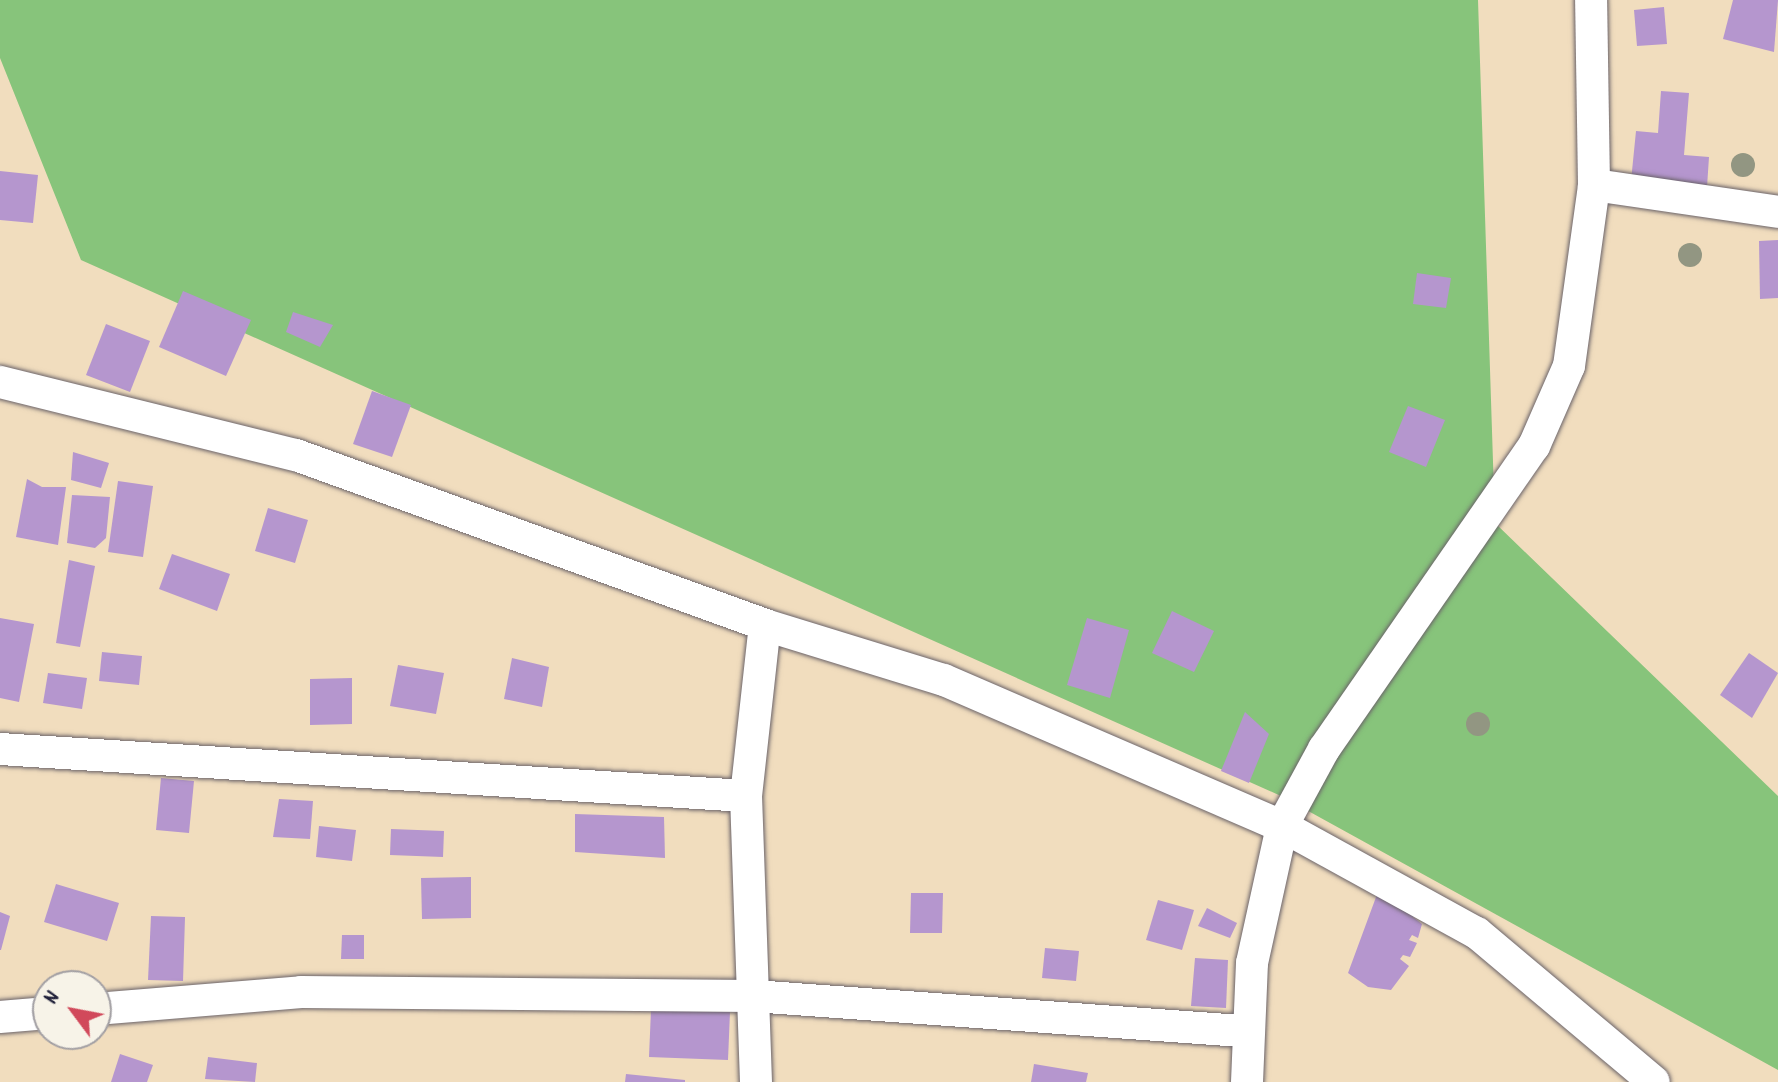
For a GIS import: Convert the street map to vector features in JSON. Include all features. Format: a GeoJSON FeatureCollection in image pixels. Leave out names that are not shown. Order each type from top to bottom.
{"type":"FeatureCollection","features":[{"type":"Feature","properties":{"kind":"street"},"geometry":{"type":"LineString","coordinates":[[1247,1082],[1252,963],[1282,826],[1324,749],[1500,497],[1554,407],[1569,366],[1579,314],[1594,185],[1591,0]]}},
{"type":"Feature","properties":{"kind":"street"},"geometry":{"type":"LineString","coordinates":[[1594,185],[1778,212]]}},
{"type":"Feature","properties":{"kind":"street"},"geometry":{"type":"LineString","coordinates":[[0,382],[296,455],[765,625],[944,680],[1282,826],[1477,933],[1654,1082]]}},
{"type":"Feature","properties":{"kind":"street"},"geometry":{"type":"LineString","coordinates":[[756,1082],[746,796],[765,625]]}},
{"type":"Feature","properties":{"kind":"street"},"geometry":{"type":"LineString","coordinates":[[0,749],[746,796]]}},
{"type":"Feature","properties":{"kind":"street"},"geometry":{"type":"LineString","coordinates":[[112,1008],[301,992],[753,996],[1247,1031]]}},
{"type":"Feature","properties":{"kind":"street"},"geometry":{"type":"LineString","coordinates":[[0,1017],[32,1014]]}},
{"type":"Feature","properties":{"kind":"green space"},"geometry":{"type":"Polygon","coordinates":[[[0,0],[1478,0],[1495,523],[1778,796],[1778,1070],[1281,796],[81,260],[0,58],[0,0]]]}},
{"type":"Feature","properties":{"kind":"building"},"geometry":{"type":"Polygon","coordinates":[[[1733,0],[1778,0],[1774,52],[1723,39],[1733,0]]]}},
{"type":"Feature","properties":{"kind":"building"},"geometry":{"type":"Polygon","coordinates":[[[1664,7],[1667,44],[1637,46],[1634,10],[1664,7]]]}},
{"type":"Feature","properties":{"kind":"building"},"geometry":{"type":"Polygon","coordinates":[[[1661,91],[1689,93],[1684,155],[1709,157],[1707,187],[1631,181],[1636,131],[1658,133],[1661,91]]]}},
{"type":"Feature","properties":{"kind":"building"},"geometry":{"type":"Polygon","coordinates":[[[0,171],[38,175],[33,223],[0,220],[0,171]]]}},
{"type":"Feature","properties":{"kind":"building"},"geometry":{"type":"Polygon","coordinates":[[[1778,240],[1778,298],[1760,299],[1759,241],[1778,240]]]}},
{"type":"Feature","properties":{"kind":"building"},"geometry":{"type":"Polygon","coordinates":[[[1417,273],[1451,278],[1446,308],[1413,304],[1417,273]]]}},
{"type":"Feature","properties":{"kind":"building"},"geometry":{"type":"Polygon","coordinates":[[[183,291],[251,320],[226,376],[159,347],[183,291]]]}},
{"type":"Feature","properties":{"kind":"building"},"geometry":{"type":"Polygon","coordinates":[[[293,312],[333,325],[320,347],[286,332],[293,312]]]}},
{"type":"Feature","properties":{"kind":"building"},"geometry":{"type":"Polygon","coordinates":[[[106,324],[150,341],[130,392],[86,375],[106,324]]]}},
{"type":"Feature","properties":{"kind":"building"},"geometry":{"type":"Polygon","coordinates":[[[372,391],[411,405],[392,457],[353,444],[372,391]]]}},
{"type":"Feature","properties":{"kind":"building"},"geometry":{"type":"Polygon","coordinates":[[[1408,406],[1445,420],[1426,467],[1389,452],[1408,406]]]}},
{"type":"Feature","properties":{"kind":"building"},"geometry":{"type":"Polygon","coordinates":[[[73,452],[109,463],[101,488],[71,480],[73,452]]]}},
{"type":"Feature","properties":{"kind":"building"},"geometry":{"type":"Polygon","coordinates":[[[27,479],[42,487],[66,487],[58,545],[16,537],[27,479]]]}},
{"type":"Feature","properties":{"kind":"building"},"geometry":{"type":"Polygon","coordinates":[[[118,481],[153,486],[143,557],[108,552],[118,481]]]}},
{"type":"Feature","properties":{"kind":"building"},"geometry":{"type":"Polygon","coordinates":[[[72,495],[110,497],[106,538],[95,548],[67,543],[72,495]]]}},
{"type":"Feature","properties":{"kind":"building"},"geometry":{"type":"Polygon","coordinates":[[[268,508],[308,520],[295,563],[255,551],[268,508]]]}},
{"type":"Feature","properties":{"kind":"building"},"geometry":{"type":"Polygon","coordinates":[[[172,554],[230,574],[217,611],[159,589],[172,554]]]}},
{"type":"Feature","properties":{"kind":"building"},"geometry":{"type":"Polygon","coordinates":[[[69,560],[95,566],[80,647],[56,643],[69,560]]]}},
{"type":"Feature","properties":{"kind":"building"},"geometry":{"type":"Polygon","coordinates":[[[1172,611],[1214,631],[1194,672],[1152,653],[1172,611]]]}},
{"type":"Feature","properties":{"kind":"building"},"geometry":{"type":"Polygon","coordinates":[[[0,618],[34,624],[19,702],[0,698],[0,618]]]}},
{"type":"Feature","properties":{"kind":"building"},"geometry":{"type":"Polygon","coordinates":[[[1087,618],[1129,630],[1110,698],[1067,685],[1087,618]]]}},
{"type":"Feature","properties":{"kind":"building"},"geometry":{"type":"Polygon","coordinates":[[[102,652],[142,656],[139,685],[99,681],[102,652]]]}},
{"type":"Feature","properties":{"kind":"building"},"geometry":{"type":"Polygon","coordinates":[[[1749,653],[1778,673],[1752,718],[1720,695],[1749,653]]]}},
{"type":"Feature","properties":{"kind":"building"},"geometry":{"type":"Polygon","coordinates":[[[512,658],[549,667],[542,707],[504,699],[512,658]]]}},
{"type":"Feature","properties":{"kind":"building"},"geometry":{"type":"Polygon","coordinates":[[[398,665],[444,673],[436,714],[390,706],[398,665]]]}},
{"type":"Feature","properties":{"kind":"building"},"geometry":{"type":"Polygon","coordinates":[[[48,673],[87,678],[82,709],[43,703],[48,673]]]}},
{"type":"Feature","properties":{"kind":"building"},"geometry":{"type":"Polygon","coordinates":[[[352,678],[352,724],[310,725],[310,679],[352,678]]]}},
{"type":"Feature","properties":{"kind":"building"},"geometry":{"type":"Polygon","coordinates":[[[1245,712],[1269,734],[1249,783],[1221,771],[1245,712]]]}},
{"type":"Feature","properties":{"kind":"building"},"geometry":{"type":"Polygon","coordinates":[[[161,778],[194,781],[189,833],[156,830],[161,778]]]}},
{"type":"Feature","properties":{"kind":"building"},"geometry":{"type":"Polygon","coordinates":[[[279,799],[313,801],[310,839],[273,837],[279,799]]]}},
{"type":"Feature","properties":{"kind":"building"},"geometry":{"type":"Polygon","coordinates":[[[575,814],[664,817],[665,858],[575,852],[575,814]]]}},
{"type":"Feature","properties":{"kind":"building"},"geometry":{"type":"Polygon","coordinates":[[[319,826],[356,830],[352,861],[316,857],[319,826]]]}},
{"type":"Feature","properties":{"kind":"building"},"geometry":{"type":"Polygon","coordinates":[[[391,829],[444,831],[443,857],[390,855],[391,829]]]}},
{"type":"Feature","properties":{"kind":"building"},"geometry":{"type":"Polygon","coordinates":[[[471,877],[471,918],[422,919],[421,878],[471,877]]]}},
{"type":"Feature","properties":{"kind":"building"},"geometry":{"type":"Polygon","coordinates":[[[56,884],[119,903],[107,941],[44,922],[56,884]]]}},
{"type":"Feature","properties":{"kind":"building"},"geometry":{"type":"Polygon","coordinates":[[[1379,889],[1419,908],[1413,917],[1422,924],[1418,938],[1412,935],[1409,940],[1417,943],[1410,957],[1403,955],[1400,959],[1409,966],[1391,990],[1368,987],[1348,973],[1379,889]]]}},
{"type":"Feature","properties":{"kind":"building"},"geometry":{"type":"Polygon","coordinates":[[[911,893],[943,893],[942,933],[910,933],[911,893]]]}},
{"type":"Feature","properties":{"kind":"building"},"geometry":{"type":"Polygon","coordinates":[[[1158,900],[1194,910],[1182,950],[1146,940],[1158,900]]]}},
{"type":"Feature","properties":{"kind":"building"},"geometry":{"type":"Polygon","coordinates":[[[1207,908],[1237,923],[1230,938],[1198,926],[1207,908]]]}},
{"type":"Feature","properties":{"kind":"building"},"geometry":{"type":"Polygon","coordinates":[[[0,912],[10,916],[1,950],[0,950],[0,912]]]}},
{"type":"Feature","properties":{"kind":"building"},"geometry":{"type":"Polygon","coordinates":[[[151,916],[185,917],[183,981],[148,980],[151,916]]]}},
{"type":"Feature","properties":{"kind":"building"},"geometry":{"type":"Polygon","coordinates":[[[342,935],[364,935],[364,959],[341,959],[342,935]]]}},
{"type":"Feature","properties":{"kind":"building"},"geometry":{"type":"Polygon","coordinates":[[[1045,948],[1079,951],[1076,981],[1042,978],[1045,948]]]}},
{"type":"Feature","properties":{"kind":"building"},"geometry":{"type":"Polygon","coordinates":[[[1195,958],[1228,960],[1226,1008],[1191,1006],[1195,958]]]}},
{"type":"Feature","properties":{"kind":"building"},"geometry":{"type":"Polygon","coordinates":[[[651,1010],[730,1012],[728,1060],[649,1057],[651,1010]]]}},
{"type":"Feature","properties":{"kind":"building"},"geometry":{"type":"Polygon","coordinates":[[[120,1054],[153,1065],[147,1082],[111,1082],[120,1054]]]}},
{"type":"Feature","properties":{"kind":"building"},"geometry":{"type":"Polygon","coordinates":[[[208,1057],[257,1063],[255,1082],[205,1079],[208,1057]]]}},
{"type":"Feature","properties":{"kind":"building"},"geometry":{"type":"Polygon","coordinates":[[[1034,1064],[1088,1073],[1086,1082],[1031,1082],[1034,1064]]]}},
{"type":"Feature","properties":{"kind":"building"},"geometry":{"type":"Polygon","coordinates":[[[626,1074],[685,1080],[685,1082],[625,1082],[626,1074]]]}}]}
